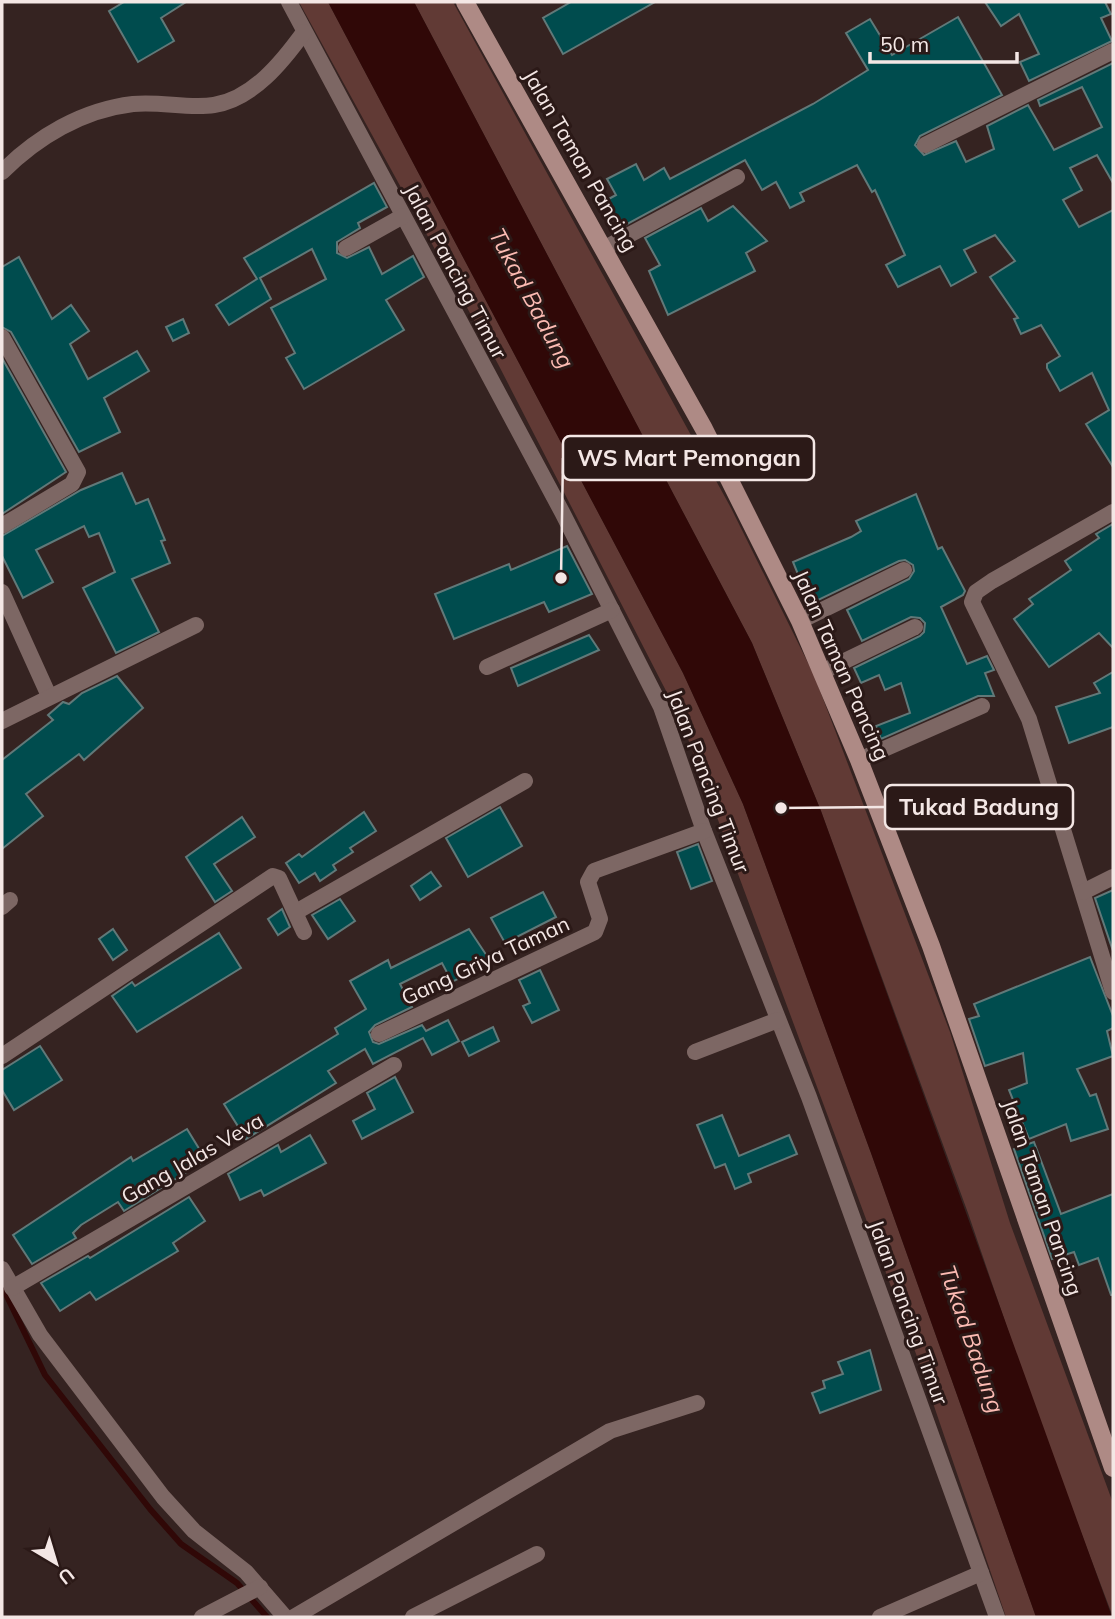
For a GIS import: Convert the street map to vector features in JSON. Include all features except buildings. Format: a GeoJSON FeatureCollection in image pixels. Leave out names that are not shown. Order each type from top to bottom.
{"type":"FeatureCollection","features":[{"type":"Feature","properties":{"kind":"street","name":"Jalan Pancing Timur"},"geometry":{"type":"LineString","coordinates":[[289,2],[661,707],[704,831],[778,1020],[997,1617]]}},
{"type":"Feature","properties":{"kind":"street","name":"Jalan Taman Pancing"},"geometry":{"type":"LineString","coordinates":[[465,2],[606,248],[705,429],[800,621],[859,760],[931,946],[1113,1468]]}},
{"type":"Feature","properties":{"kind":"street"},"geometry":{"type":"LineString","coordinates":[[2,172],[26,148],[66,124],[99,112],[133,104],[214,105],[237,96],[263,80],[285,59],[304,32]]}},
{"type":"Feature","properties":{"kind":"street"},"geometry":{"type":"LineString","coordinates":[[925,145],[1113,51]]}},
{"type":"Feature","properties":{"kind":"street"},"geometry":{"type":"LineString","coordinates":[[606,248],[737,177]]}},
{"type":"Feature","properties":{"kind":"street"},"geometry":{"type":"LineString","coordinates":[[346,248],[403,216]]}},
{"type":"Feature","properties":{"kind":"street"},"geometry":{"type":"LineString","coordinates":[[2,337],[78,472],[72,484],[2,526]]}},
{"type":"Feature","properties":{"kind":"street"},"geometry":{"type":"LineString","coordinates":[[1113,512],[992,581],[976,592],[972,602],[1029,719],[1113,992]]}},
{"type":"Feature","properties":{"kind":"street"},"geometry":{"type":"LineString","coordinates":[[800,621],[904,570]]}},
{"type":"Feature","properties":{"kind":"street"},"geometry":{"type":"LineString","coordinates":[[2,592],[49,696]]}},
{"type":"Feature","properties":{"kind":"street"},"geometry":{"type":"LineString","coordinates":[[487,667],[612,610]]}},
{"type":"Feature","properties":{"kind":"street"},"geometry":{"type":"LineString","coordinates":[[2,721],[196,625]]}},
{"type":"Feature","properties":{"kind":"street"},"geometry":{"type":"LineString","coordinates":[[822,672],[915,627]]}},
{"type":"Feature","properties":{"kind":"street"},"geometry":{"type":"LineString","coordinates":[[859,760],[982,706]]}},
{"type":"Feature","properties":{"kind":"street"},"geometry":{"type":"LineString","coordinates":[[296,912],[525,781]]}},
{"type":"Feature","properties":{"kind":"street","name":"Gang Griya Taman"},"geometry":{"type":"LineString","coordinates":[[379,1034],[596,932],[600,919],[588,882],[594,871],[704,831]]}},
{"type":"Feature","properties":{"kind":"street"},"geometry":{"type":"LineString","coordinates":[[2,1056],[273,876],[279,878],[304,932]]}},
{"type":"Feature","properties":{"kind":"street"},"geometry":{"type":"LineString","coordinates":[[1083,892],[1113,877]]}},
{"type":"Feature","properties":{"kind":"street"},"geometry":{"type":"LineString","coordinates":[[695,1052],[778,1020]]}},
{"type":"Feature","properties":{"kind":"street","name":"Gang Jalas Veva"},"geometry":{"type":"LineString","coordinates":[[12,1288],[394,1065]]}},
{"type":"Feature","properties":{"kind":"street"},"geometry":{"type":"LineString","coordinates":[[2,1269],[40,1335],[163,1497],[194,1531],[228,1556],[285,1617]]}},
{"type":"Feature","properties":{"kind":"street"},"geometry":{"type":"LineString","coordinates":[[293,1617],[610,1431],[697,1403]]}},
{"type":"Feature","properties":{"kind":"street"},"geometry":{"type":"LineString","coordinates":[[413,1617],[537,1554]]}},
{"type":"Feature","properties":{"kind":"street"},"geometry":{"type":"LineString","coordinates":[[880,1617],[981,1573]]}},
{"type":"Feature","properties":{"kind":"street"},"geometry":{"type":"LineString","coordinates":[[202,1617],[259,1588]]}},
{"type":"Feature","properties":{"kind":"shaded area"},"geometry":{"type":"Polygon","coordinates":[[[299,2],[328,2],[683,673],[743,804],[1036,1617],[1006,1617],[919,1362],[681,720],[498,364],[299,2]]]}},
{"type":"Feature","properties":{"kind":"shaded area"},"geometry":{"type":"Polygon","coordinates":[[[414,2],[453,2],[731,508],[814,675],[950,1032],[1010,1223],[1113,1503],[1113,1617],[1040,1424],[968,1213],[821,811],[752,643],[414,2]]]}},
{"type":"Feature","properties":{"kind":"water","name":"Tukad Badung"},"geometry":{"type":"Polygon","coordinates":[[[328,2],[414,2],[752,643],[821,811],[1112,1617],[1036,1617],[743,804],[683,673],[328,2]]]}},
{"type":"Feature","properties":{"kind":"waterway"},"geometry":{"type":"LineString","coordinates":[[2,1286],[45,1375],[150,1509],[181,1544],[237,1583],[267,1617]]}},
{"type":"Feature","properties":{"kind":"place","name":"WS Mart Pemongan"},"geometry":{"type":"Point","coordinates":[561,578]}},
{"type":"Feature","properties":{"kind":"place","name":"Tukad Badung"},"geometry":{"type":"Point","coordinates":[781,808]}}]}
